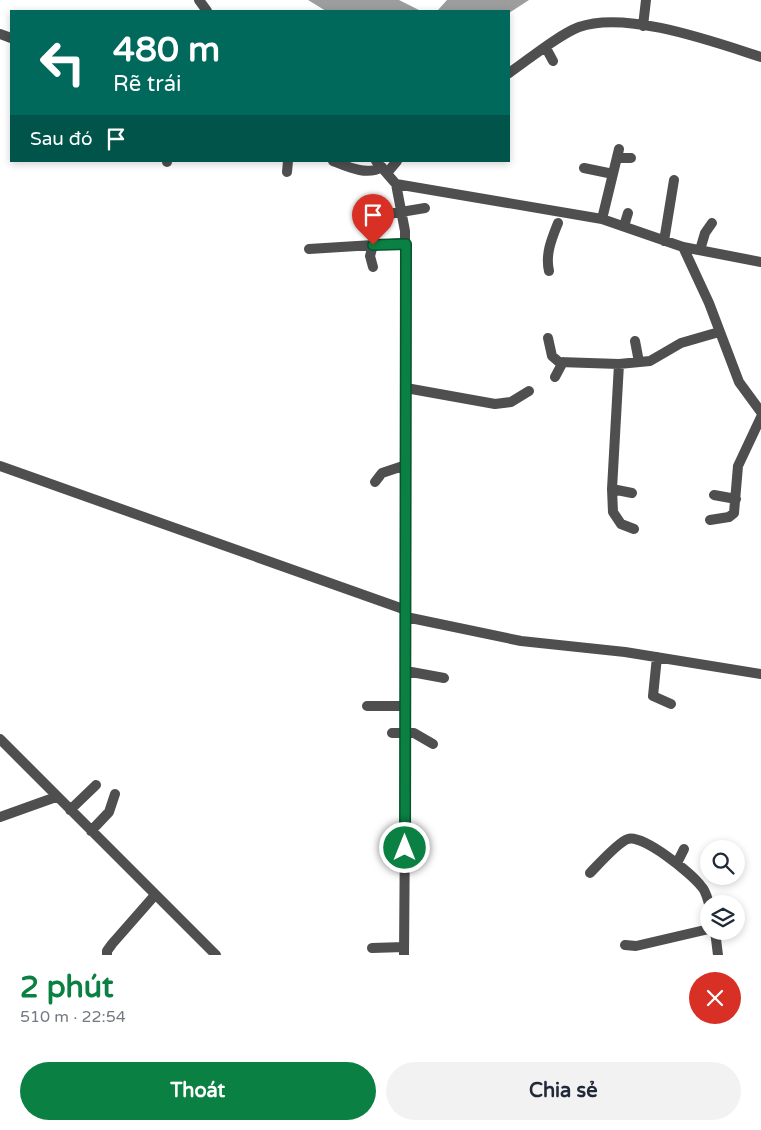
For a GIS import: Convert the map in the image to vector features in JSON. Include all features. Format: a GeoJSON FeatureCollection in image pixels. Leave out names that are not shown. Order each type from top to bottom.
{"type":"FeatureCollection","features":[{"type":"Feature","properties":{"kind":"street"},"geometry":{"type":"LineString","coordinates":[[643,26],[646,0]]}},
{"type":"Feature","properties":{"kind":"street"},"geometry":{"type":"LineString","coordinates":[[510,72],[571,30],[587,24],[607,23],[678,31],[761,57]]}},
{"type":"Feature","properties":{"kind":"street"},"geometry":{"type":"LineString","coordinates":[[546,48],[553,61]]}},
{"type":"Feature","properties":{"kind":"street"},"geometry":{"type":"LineString","coordinates":[[602,219],[618,153],[631,158]]}},
{"type":"Feature","properties":{"kind":"street"},"geometry":{"type":"LineString","coordinates":[[287,172],[288,162]]}},
{"type":"Feature","properties":{"kind":"street"},"geometry":{"type":"LineString","coordinates":[[336,162],[363,170],[374,171],[394,162]]}},
{"type":"Feature","properties":{"kind":"street"},"geometry":{"type":"LineString","coordinates":[[372,948],[404,951],[406,244],[403,211],[396,184],[382,167]]}},
{"type":"Feature","properties":{"kind":"street"},"geometry":{"type":"LineString","coordinates":[[584,168],[613,174]]}},
{"type":"Feature","properties":{"kind":"street"},"geometry":{"type":"LineString","coordinates":[[664,241],[674,180]]}},
{"type":"Feature","properties":{"kind":"street"},"geometry":{"type":"LineString","coordinates":[[396,184],[561,217],[602,219],[683,247],[761,262]]}},
{"type":"Feature","properties":{"kind":"street"},"geometry":{"type":"LineString","coordinates":[[376,216],[425,208]]}},
{"type":"Feature","properties":{"kind":"street"},"geometry":{"type":"LineString","coordinates":[[624,226],[628,213]]}},
{"type":"Feature","properties":{"kind":"street"},"geometry":{"type":"LineString","coordinates":[[549,271],[550,243],[561,217]]}},
{"type":"Feature","properties":{"kind":"street"},"geometry":{"type":"LineString","coordinates":[[700,250],[703,239],[712,223]]}},
{"type":"Feature","properties":{"kind":"street"},"geometry":{"type":"LineString","coordinates":[[309,249],[406,244]]}},
{"type":"Feature","properties":{"kind":"street"},"geometry":{"type":"LineString","coordinates":[[373,245],[370,256],[373,266]]}},
{"type":"Feature","properties":{"kind":"street"},"geometry":{"type":"LineString","coordinates":[[683,247],[703,288],[738,382],[761,412]]}},
{"type":"Feature","properties":{"kind":"street"},"geometry":{"type":"LineString","coordinates":[[548,338],[552,356],[555,360],[619,364],[657,358],[682,343],[719,332]]}},
{"type":"Feature","properties":{"kind":"street"},"geometry":{"type":"LineString","coordinates":[[635,341],[640,362]]}},
{"type":"Feature","properties":{"kind":"street"},"geometry":{"type":"LineString","coordinates":[[555,377],[563,362]]}},
{"type":"Feature","properties":{"kind":"street"},"geometry":{"type":"LineString","coordinates":[[619,364],[612,489],[613,512],[616,518],[625,526],[634,529]]}},
{"type":"Feature","properties":{"kind":"street"},"geometry":{"type":"LineString","coordinates":[[406,388],[495,404],[512,402],[529,390]]}},
{"type":"Feature","properties":{"kind":"street"},"geometry":{"type":"LineString","coordinates":[[710,520],[729,517],[734,513],[738,466],[761,417]]}},
{"type":"Feature","properties":{"kind":"street"},"geometry":{"type":"LineString","coordinates":[[375,482],[382,473],[406,465]]}},
{"type":"Feature","properties":{"kind":"street"},"geometry":{"type":"LineString","coordinates":[[0,466],[406,613],[521,641],[657,657],[761,674]]}},
{"type":"Feature","properties":{"kind":"street"},"geometry":{"type":"LineString","coordinates":[[612,489],[632,493]]}},
{"type":"Feature","properties":{"kind":"street"},"geometry":{"type":"LineString","coordinates":[[714,494],[736,499]]}},
{"type":"Feature","properties":{"kind":"street"},"geometry":{"type":"LineString","coordinates":[[657,657],[653,696],[671,704]]}},
{"type":"Feature","properties":{"kind":"street"},"geometry":{"type":"LineString","coordinates":[[406,671],[444,678]]}},
{"type":"Feature","properties":{"kind":"street"},"geometry":{"type":"LineString","coordinates":[[367,706],[406,706]]}},
{"type":"Feature","properties":{"kind":"street"},"geometry":{"type":"LineString","coordinates":[[392,733],[406,732],[420,735],[433,744]]}},
{"type":"Feature","properties":{"kind":"street"},"geometry":{"type":"LineString","coordinates":[[0,739],[216,955]]}},
{"type":"Feature","properties":{"kind":"street"},"geometry":{"type":"LineString","coordinates":[[70,810],[96,785]]}},
{"type":"Feature","properties":{"kind":"street"},"geometry":{"type":"LineString","coordinates":[[91,831],[109,812],[115,794]]}},
{"type":"Feature","properties":{"kind":"street"},"geometry":{"type":"LineString","coordinates":[[0,817],[56,797]]}},
{"type":"Feature","properties":{"kind":"street"},"geometry":{"type":"LineString","coordinates":[[590,873],[628,839],[637,839],[677,864],[702,886],[706,895]]}},
{"type":"Feature","properties":{"kind":"street"},"geometry":{"type":"LineString","coordinates":[[677,864],[684,849]]}},
{"type":"Feature","properties":{"kind":"street"},"geometry":{"type":"LineString","coordinates":[[104,954],[133,918],[156,895]]}},
{"type":"Feature","properties":{"kind":"street"},"geometry":{"type":"LineString","coordinates":[[625,945],[636,946],[700,931]]}},
{"type":"Feature","properties":{"kind":"street"},"geometry":{"type":"LineString","coordinates":[[716,940],[718,955]]}},
{"type":"Feature","properties":{"kind":"shaded area"},"geometry":{"type":"Polygon","coordinates":[[[308,0],[399,0],[419,10],[324,10],[308,0]]]}},
{"type":"Feature","properties":{"kind":"shaded area"},"geometry":{"type":"Polygon","coordinates":[[[447,0],[529,0],[510,12],[510,10],[438,10],[447,0]]]}},
{"type":"Feature","properties":{"kind":"route"},"geometry":{"type":"LineString","coordinates":[[373,245],[406,244],[405,848]]}}]}
